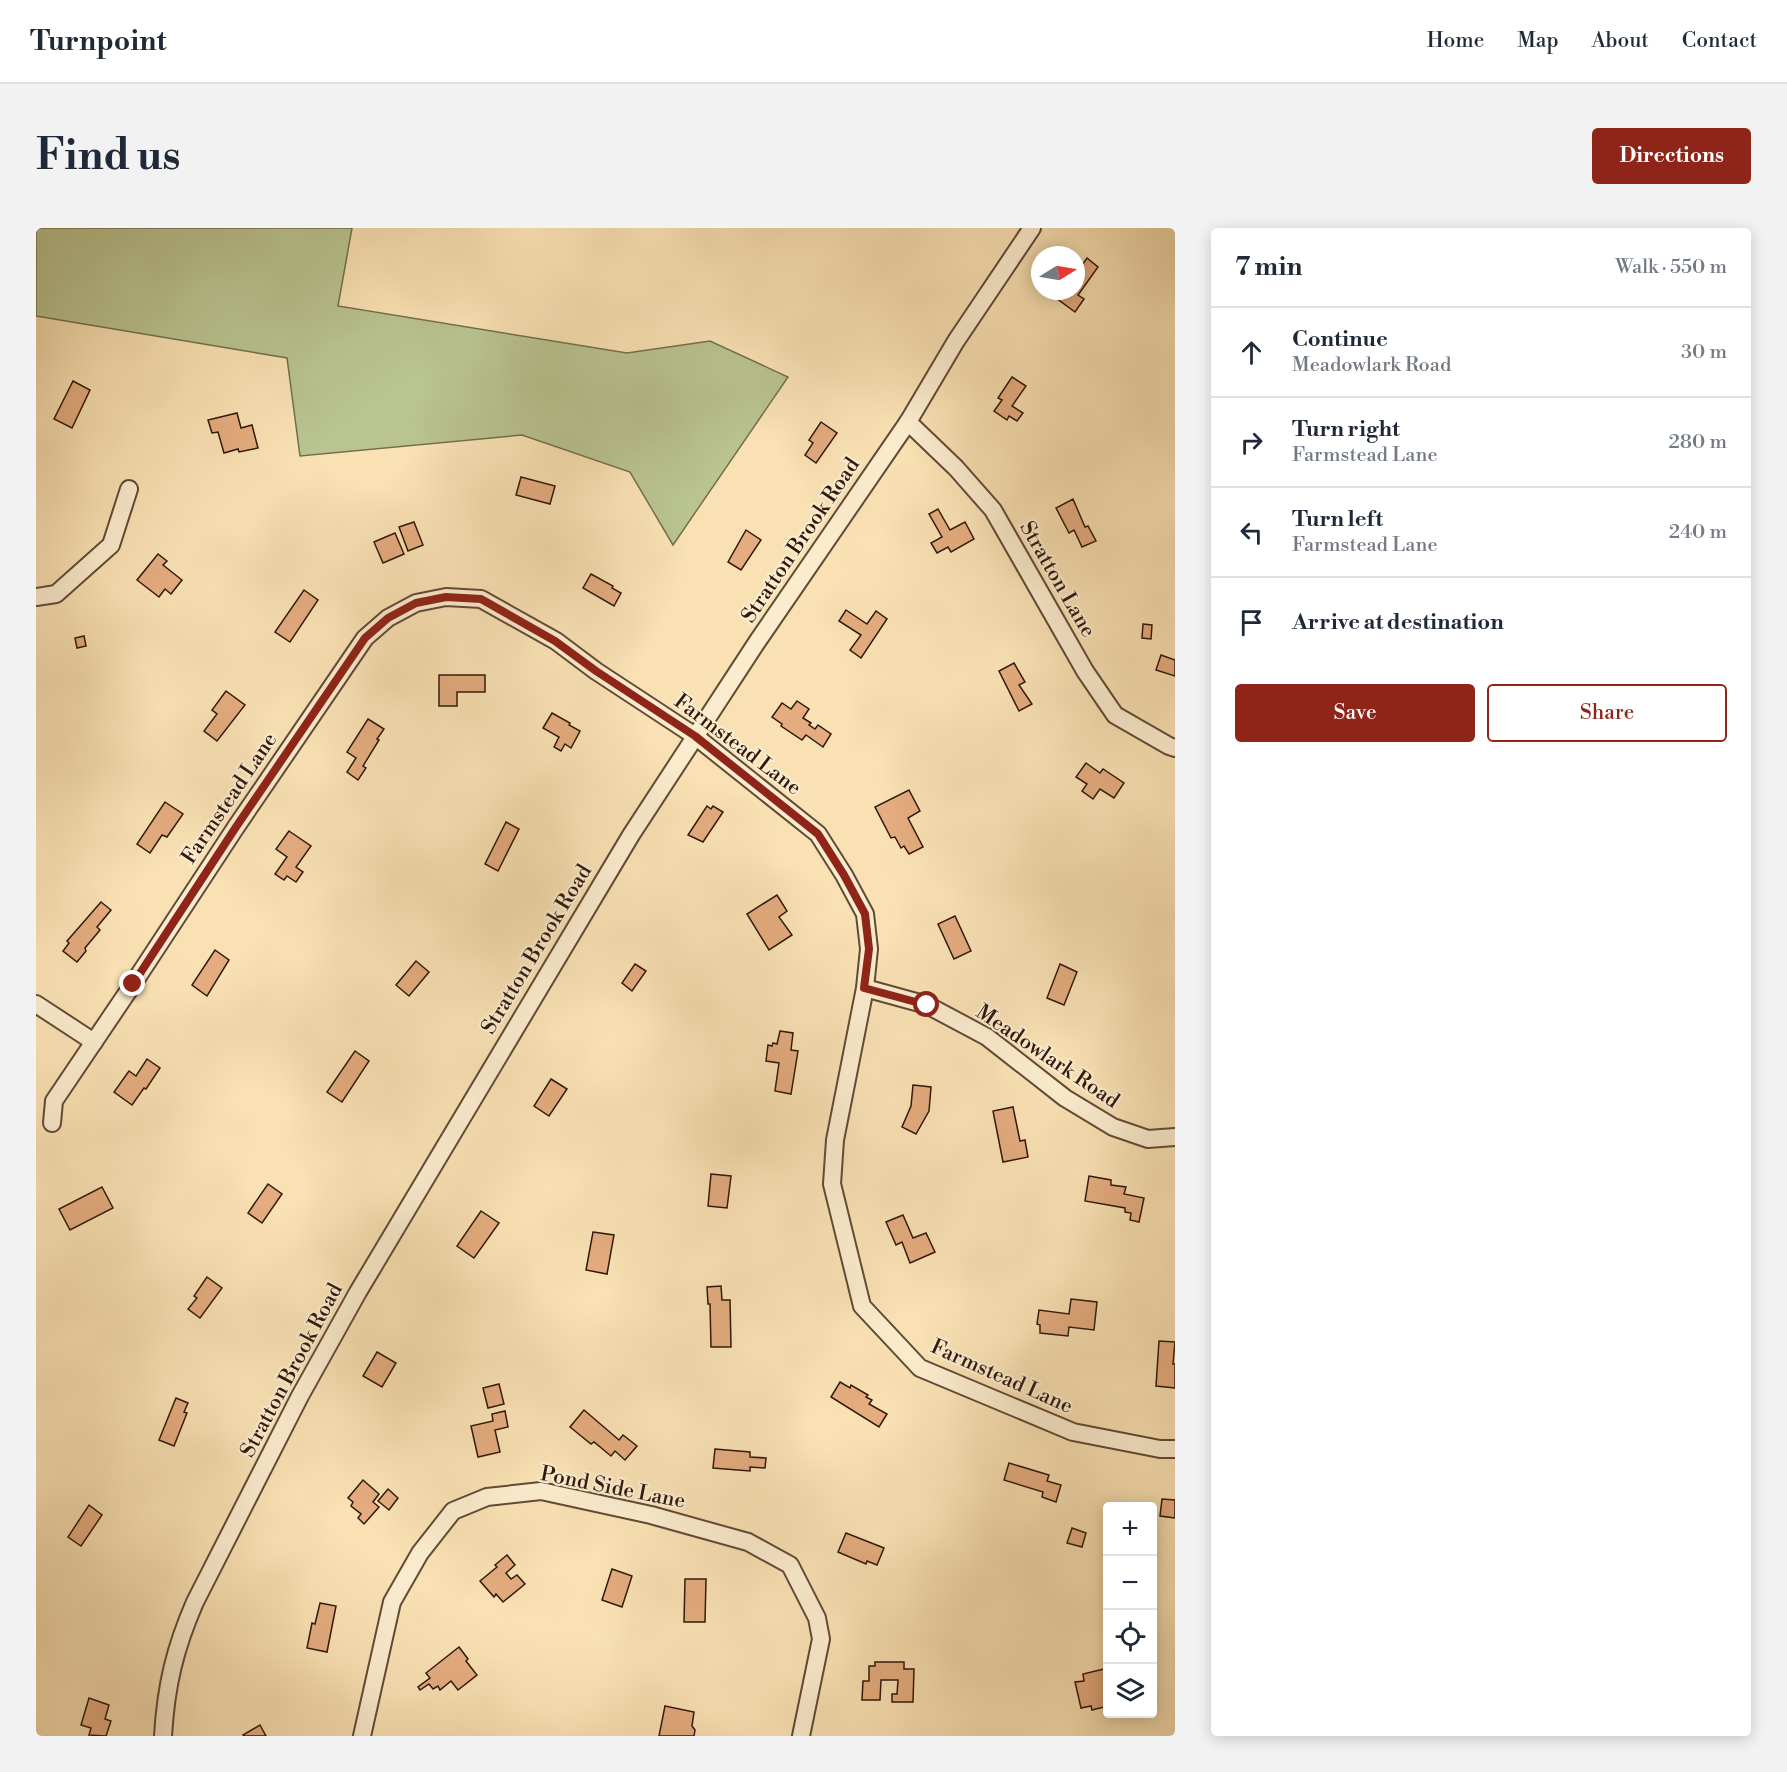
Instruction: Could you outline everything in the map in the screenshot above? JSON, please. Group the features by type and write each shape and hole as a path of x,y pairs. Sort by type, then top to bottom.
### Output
{"street":[{"name":"Stratton Brook Road","path":"163,1736 165,1702 171,1671 184,1628 223,1545 300,1396 364,1282 631,835 757,642 908,422 956,341 1032,228"},
{"name":"Stratton Lane","path":"908,422 956,468 993,510 1085,671 1115,715 1175,748"},
{"path":"36,597 56,594 111,544 129,489"},
{"name":"Farmstead Lane","path":"52,1123 54,1101 365,638 388,618 416,603 446,597 481,599 555,641 596,671 695,736 818,834 844,875 865,914 869,949 864,988 835,1140 832,1184 862,1306 920,1368 1073,1432 1160,1449 1175,1449"},
{"name":"Meadowlark Road","path":"864,988 927,1005 987,1037 1065,1098 1113,1127 1148,1139 1175,1137"},
{"path":"36,1004 94,1042"},
{"name":"Pond Side Lane","path":"362,1736 392,1602 420,1553 453,1511 488,1497 541,1491 651,1515 748,1542 790,1565 817,1618 821,1638 801,1736"}],"green space":[{"path":"36,228 352,228 338,306 627,353 710,341 788,377 673,545 630,472 522,435 300,456 287,358 36,316"}],"building":[{"path":"1087,258 1098,267 1085,285"},
{"path":"1059,300 1083,300 1075,312"},
{"path":"1012,377 1026,386 1012,406 1023,413 1017,421 1009,416 1007,420 994,411 1002,400 998,398"},
{"path":"73,381 90,390 72,428 54,419"},
{"path":"237,413 241,428 252,425 258,448 239,452 238,449 224,453 218,432 212,433 208,420"},
{"path":"821,422 837,433 816,463 805,455 813,443 809,440"},
{"path":"521,477 555,486 550,504 516,495"},
{"path":"1073,499 1085,527 1088,526 1096,541 1082,547 1074,530 1069,533 1056,508"},
{"path":"938,509 950,530 965,522 974,539 951,552 948,547 937,553 931,543 942,537 929,514"},
{"path":"414,522 423,545 408,551 399,527"},
{"path":"746,530 761,540 741,570 728,562"},
{"path":"395,533 404,554 383,563 374,542"},
{"path":"158,554 167,561 163,565 182,580 171,594 165,589 159,597 137,580"},
{"path":"591,574 621,593 614,606 583,588"},
{"path":"304,590 318,600 290,642 275,632"},
{"path":"846,610 867,624 876,611 887,619 861,658 850,650 861,635 839,621"},
{"path":"1143,624 1152,625 1151,639 1142,638"},
{"path":"84,636 86,646 77,648 75,638"},
{"path":"1161,655 1175,660 1175,676 1156,670"},
{"path":"1014,663 1025,682 1019,685 1032,704 1019,711 999,671"},
{"path":"439,675 485,675 485,692 457,692 457,706 439,706"},
{"path":"226,691 245,705 217,741 204,731 217,714 212,710"},
{"path":"797,701 809,709 803,718 811,723 809,725 815,729 818,725 831,734 823,747 806,735 802,740 772,717 782,703 791,709"},
{"path":"552,713 580,731 571,748 565,744 561,751 554,747 559,737 543,728"},
{"path":"368,719 384,729 363,766 366,768 358,780 347,772 356,758 347,752"},
{"path":"1086,763 1100,773 1103,769 1124,783 1114,798 1100,789 1093,799 1082,791 1087,784 1076,777"},
{"path":"909,790 920,811 908,818 923,847 909,854 904,846 901,848 895,837 891,838 875,807"},
{"path":"165,802 183,814 167,837 162,835 150,853 137,844"},
{"path":"707,806 711,809 713,806 723,812 703,842 688,835"},
{"path":"506,822 519,829 498,871 485,864"},
{"path":"289,831 311,846 296,867 303,872 296,882 287,876 284,880 275,874 287,857 276,849"},
{"path":"777,895 787,911 779,917 792,935 769,950 747,914"},
{"path":"101,902 111,910 97,927 100,930 77,962 63,951 69,943 67,941"},
{"path":"955,916 971,951 954,959 938,924"},
{"path":"215,950 229,960 207,996 192,985"},
{"path":"416,961 429,972 409,996 396,985"},
{"path":"635,964 646,971 632,991 622,983"},
{"path":"1060,964 1077,972 1064,1005 1047,998"},
{"path":"780,1031 793,1033 791,1050 798,1051 791,1094 775,1091 779,1063 766,1061 768,1045 777,1044"},
{"path":"355,1051 369,1061 342,1102 327,1092"},
{"path":"147,1059 160,1068 132,1105 114,1092 129,1071 136,1076"},
{"path":"551,1079 567,1089 549,1116 534,1106"},
{"path":"913,1085 931,1087 929,1111 916,1134 902,1127 911,1106"},
{"path":"1013,1107 1020,1141 1025,1140 1028,1157 1003,1162 993,1111"},
{"path":"711,1174 731,1176 727,1208 708,1206"},
{"path":"1089,1176 1111,1180 1111,1185 1126,1187 1124,1194 1144,1198 1139,1222 1130,1220 1131,1213 1125,1212 1125,1208 1085,1201"},
{"path":"268,1184 282,1194 262,1223 248,1213"},
{"path":"102,1187 113,1208 70,1230 59,1209"},
{"path":"481,1211 499,1223 474,1258 457,1246"},
{"path":"903,1215 913,1238 926,1233 935,1252 910,1263 902,1242 896,1245 886,1222"},
{"path":"593,1232 614,1235 607,1274 586,1270"},
{"path":"207,1277 222,1288 200,1318 188,1309 197,1298 194,1296"},
{"path":"721,1286 722,1300 730,1300 731,1347 711,1347 710,1304 708,1304 707,1287"},
{"path":"1071,1299 1097,1302 1094,1330 1069,1327 1068,1336 1040,1333 1040,1325 1037,1324 1039,1310 1069,1314"},
{"path":"1159,1341 1175,1342 1173,1364 1175,1364 1175,1388 1156,1386"},
{"path":"377,1352 396,1363 382,1387 363,1376"},
{"path":"840,1382 850,1388 851,1385 868,1395 866,1397 872,1400 869,1404 887,1414 879,1427 831,1397"},
{"path":"499,1384 504,1404 488,1408 483,1388"},
{"path":"176,1398 188,1403 184,1412 187,1413 174,1446 159,1440"},
{"path":"584,1410 619,1440 623,1435 637,1446 625,1460 615,1451 611,1456 594,1442 591,1444 570,1427"},
{"path":"505,1411 508,1427 495,1430 500,1452 478,1457 471,1426 493,1421 492,1414"},
{"path":"715,1449 750,1452 750,1457 766,1458 765,1468 750,1467 750,1471 713,1468"},
{"path":"1009,1463 1049,1475 1047,1481 1061,1485 1056,1502 1042,1497 1043,1492 1004,1480"},
{"path":"363,1480 379,1494 373,1502 379,1507 364,1524 358,1518 361,1514 351,1506 353,1502 348,1498"},
{"path":"388,1489 398,1498 389,1510 378,1501"},
{"path":"1162,1499 1175,1500 1175,1518 1160,1516"},
{"path":"89,1505 102,1515 81,1546 68,1537"},
{"path":"1072,1528 1086,1533 1082,1547 1067,1543"},
{"path":"846,1533 884,1548 877,1565 867,1561 866,1564 838,1552"},
{"path":"507,1555 515,1565 506,1573 511,1579 517,1575 525,1584 503,1602 496,1594 494,1597 480,1581"},
{"path":"612,1569 632,1576 622,1607 602,1600"},
{"path":"685,1579 706,1579 705,1622 684,1622"},
{"path":"320,1603 336,1606 327,1652 307,1648 312,1623 315,1624"},
{"path":"459,1647 477,1675 458,1690 451,1681 440,1690 438,1686 433,1689 429,1684 420,1690 418,1687 430,1678 426,1673"},
{"path":"875,1662 904,1662 904,1669 914,1669 913,1702 892,1702 892,1694 897,1694 898,1680 881,1680 880,1700 862,1700 863,1681 869,1681 869,1666 875,1666"},
{"path":"1103,1669 1103,1707 1092,1710 1091,1706 1081,1708 1075,1682 1084,1681 1083,1674"},
{"path":"89,1698 109,1705 105,1719 111,1721 106,1736 89,1735 91,1728 81,1725"},
{"path":"665,1706 694,1712 692,1726 695,1730 694,1736 659,1736"},
{"path":"260,1725 266,1736 243,1735"}],"route":[{"path":"133,984 236,827 365,638 388,618 416,603 446,597 460,597 481,599 555,641 596,671 695,736 818,834 865,914 869,949 864,988 927,1005"}]}
